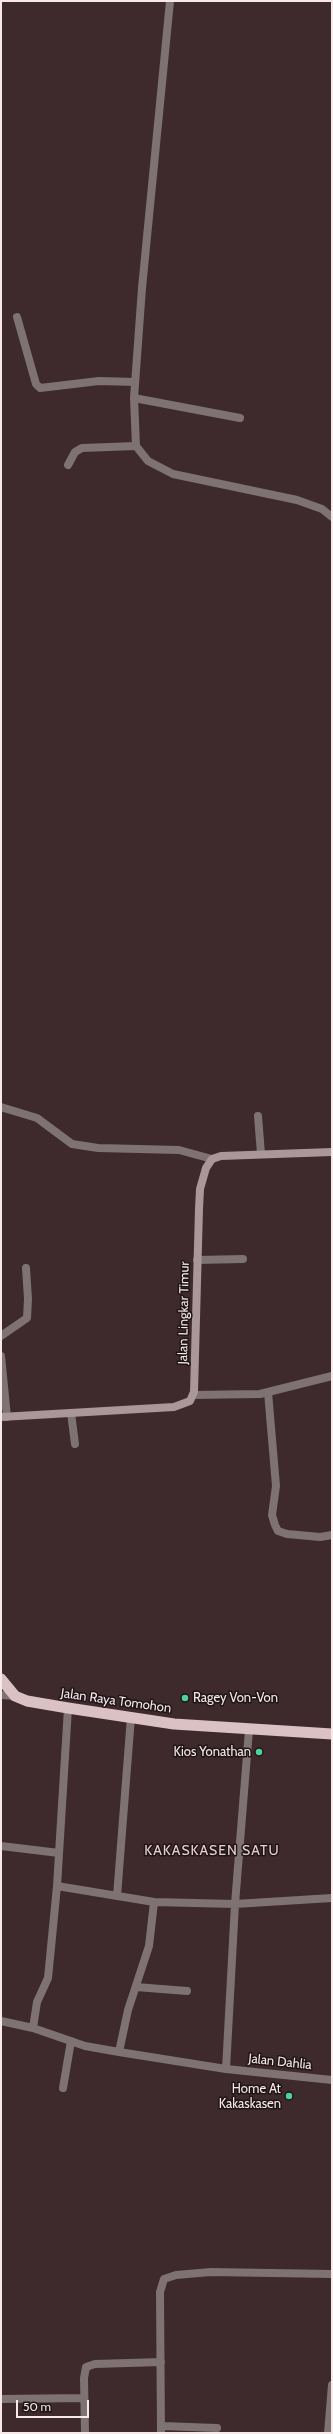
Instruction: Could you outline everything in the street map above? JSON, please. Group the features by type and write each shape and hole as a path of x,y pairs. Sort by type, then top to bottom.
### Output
{"highway":[{"path":"1,1679 15,1696"},
{"name":"Jalan Raya Tomohon","path":"15,1696 27,1701 174,1724 249,1730 332,1734"}],"main road":[{"path":"212,1159 260,1154 332,1152"},
{"name":"Jalan Lingkar Timur","path":"193,1395 200,1189 206,1168 212,1159"},
{"path":"4,1417 174,1407 190,1401 193,1395"}],"street":[{"path":"170,1 134,398 136,446 148,461 173,474 297,500 322,509 332,517"},
{"path":"17,317 36,384 40,388 99,381 136,382"},
{"path":"134,398 240,418"},
{"path":"68,465 75,452 82,448 136,446"},
{"path":"1,1107 37,1118 72,1144 104,1148 179,1150 212,1159"},
{"path":"258,1116 260,1154"},
{"path":"197,1260 243,1259"},
{"path":"1,1336 27,1318 28,1299 26,1268"},
{"path":"1,1356 4,1417"},
{"path":"193,1395 229,1396 268,1392 332,1376"},
{"path":"268,1392 276,1486 272,1515 275,1525 278,1530 287,1534 320,1537 332,1535"},
{"path":"71,1413 75,1444"},
{"path":"1,1695 15,1696"},
{"path":"33,2028 38,2002 48,1978 58,1886 68,1708"},
{"path":"117,1896 131,1717"},
{"path":"226,2069 235,1904 249,1730"},
{"path":"1,1846 59,1853"},
{"path":"58,1886 154,1902 235,1904 332,1898"},
{"path":"119,2052 128,2010 149,1946 154,1902"},
{"path":"136,1987 187,1991"},
{"name":"Jalan Dahlia","path":"1,2021 33,2028 71,2041 119,2052 226,2069 332,2080"},
{"path":"63,2088 71,2041"},
{"path":"216,2428 162,2429 160,2292 164,2279 169,2276 211,2272 332,2274"},
{"path":"85,2433 84,2375 88,2366 161,2362"},
{"path":"328,2433 332,2386"},
{"path":"1,2399 84,2398"}],"place":[{"name":"Ragey Von-Von","path":"185,1698"},
{"name":"Kios Yonathan","path":"259,1752"},
{"name":"Home At Kakaskasen","path":"289,2096"}],"district":[{"name":"KAKASKASEN SATU","path":"212,1851"}]}
